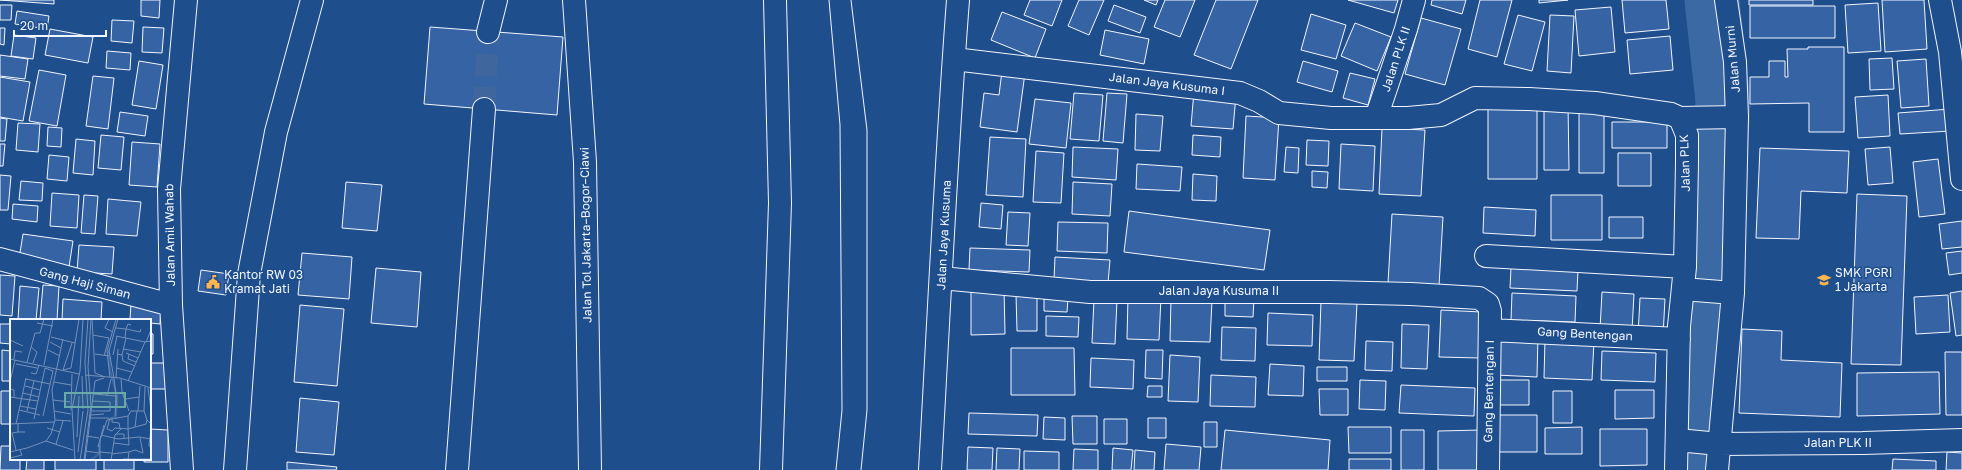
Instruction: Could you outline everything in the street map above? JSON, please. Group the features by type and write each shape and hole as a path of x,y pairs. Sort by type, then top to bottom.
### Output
{"main road":[{"name":"Jalan Amil Wahab","path":"182,470 171,305 169,189 186,0"},
{"path":"235,470 249,274 276,132 312,0"},
{"path":"488,32 496,0"},
{"name":"Jalan Tol Jakarta–Bogor–Ciawi","path":"574,0 585,162 590,470"},
{"path":"771,470 780,203 775,0"},
{"name":"Jalan Jaya Kusuma","path":"930,470 949,119 958,0"},
{"name":"Jalan PLK II","path":"1376,118 1406,29 1414,0"},
{"name":"Jalan Murni","path":"1726,0 1735,62 1731,117"},
{"path":"1940,0 1950,52 1962,179"},
{"path":"1950,0 1960,24 1962,25"},
{"name":"Jalan Jaya Kusuma I","path":"954,59 1240,93 1259,101 1279,113 1331,118 1376,118"},
{"name":"Jalan PLK","path":"1376,118 1408,118 1441,115 1475,98 1530,99 1595,103 1671,114 1685,118 1731,117"},
{"path":"457,470 484,109"},
{"path":"1717,470 1716,443 1730,292 1731,117"},
{"name":"Jalan PLK","path":"1676,470 1684,441 1679,339 1686,289 1687,135 1685,118"},
{"path":"1486,256 1685,266"},
{"name":"Gang Haji Siman","path":"0,259 171,305"},
{"name":"Jalan Jaya Kusuma II","path":"941,278 1090,292 1321,292 1474,297 1488,304 1490,320"},
{"path":"1686,289 1730,292"},
{"name":"Gang Bentengan","path":"1490,320 1679,339"},
{"name":"Gang Bentengan I","path":"1488,470 1490,320"},
{"name":"Jalan PLK II","path":"1684,441 1716,443 1863,443 1962,440"}],"building":[{"path":"0,0 54,0 54,4"},
{"path":"141,0 160,0 159,18 141,16"},
{"path":"1030,0 1062,0 1052,26 1024,15"},
{"path":"1079,0 1104,0 1089,35 1068,26"},
{"path":"1144,0 1158,0 1156,5"},
{"path":"1165,0 1195,0 1180,37 1154,27"},
{"path":"1216,0 1258,0 1231,69 1194,55"},
{"path":"1348,0 1398,0 1394,13"},
{"path":"1432,0 1466,0 1462,14 1431,5"},
{"path":"1480,0 1512,0 1497,57 1468,49"},
{"path":"1539,0 1568,0 1539,3"},
{"path":"1622,0 1666,0 1669,29 1625,33"},
{"path":"1749,0 1813,0 1813,5 1749,5"},
{"path":"1882,0 1924,0 1927,49 1885,52"},
{"path":"1878,3 1881,51 1848,53 1845,5"},
{"path":"0,5 12,5 11,20 0,20"},
{"path":"1114,5 1146,17 1140,33 1108,21"},
{"path":"1750,6 1835,6 1835,38 1750,38"},
{"path":"1611,7 1615,52 1579,56 1575,10"},
{"path":"17,11 49,16 47,29 15,24"},
{"path":"1002,12 1046,29 1035,58 991,40"},
{"path":"1311,14 1346,25 1336,59 1301,50"},
{"path":"1518,15 1545,22 1532,71 1504,64"},
{"path":"1550,15 1574,16 1571,73 1547,71"},
{"path":"1421,18 1461,29 1445,85 1405,74"},
{"path":"112,20 134,21 132,43 111,41"},
{"path":"1355,23 1391,37 1377,71 1341,56"},
{"path":"143,27 164,28 162,53 142,52"},
{"path":"430,27 563,37 557,115 424,104"},
{"path":"0,28 5,28 4,45 0,44"},
{"path":"50,29 93,37 88,63 45,55"},
{"path":"1105,30 1149,39 1144,64 1100,55"},
{"path":"14,35 36,38 33,59 11,56"},
{"path":"1670,36 1673,70 1630,74 1627,40"},
{"path":"1808,47 1844,47 1844,132 1809,132 1809,103 1750,104 1750,77 1769,77 1769,61 1785,61 1785,77 1788,77 1787,49 1808,49"},
{"path":"107,51 131,53 130,70 106,68"},
{"path":"0,55 28,59 25,79 0,76"},
{"path":"1892,58 1894,89 1870,90 1869,59"},
{"path":"1926,59 1929,106 1901,108 1897,61"},
{"path":"139,61 163,65 156,109 132,105"},
{"path":"1303,61 1338,71 1332,92 1297,82"},
{"path":"39,70 66,75 57,126 29,121"},
{"path":"1002,71 1025,73 1017,132 980,127 984,93 999,95"},
{"path":"1350,73 1375,79 1368,105 1343,98"},
{"path":"93,76 114,78 108,129 86,126"},
{"path":"0,77 30,82 23,121 0,117"},
{"path":"1194,91 1236,95 1233,129 1191,126"},
{"path":"1074,93 1103,95 1099,141 1070,139"},
{"path":"1107,93 1127,94 1123,143 1103,141"},
{"path":"1888,95 1890,136 1858,138 1855,97"},
{"path":"1035,99 1071,103 1066,148 1029,144"},
{"path":"1537,101 1537,179 1488,179 1488,102"},
{"path":"1544,104 1568,104 1569,170 1544,170"},
{"path":"1950,109 1951,131 1900,134 1898,113"},
{"path":"1579,110 1604,110 1604,173 1579,173"},
{"path":"120,112 148,116 145,136 117,132"},
{"path":"1136,114 1163,116 1160,151 1135,150"},
{"path":"1246,116 1279,118 1275,180 1243,178"},
{"path":"0,118 7,119 5,141 0,141"},
{"path":"1612,122 1667,122 1667,148 1612,148"},
{"path":"18,123 40,124 38,152 16,150"},
{"path":"48,127 62,128 61,147 47,146"},
{"path":"1382,128 1425,130 1421,196 1379,194"},
{"path":"101,135 124,137 121,170 98,168"},
{"path":"1193,135 1221,137 1220,157 1192,155"},
{"path":"990,137 1026,139 1023,197 986,195"},
{"path":"76,139 95,141 93,175 73,173"},
{"path":"1307,140 1329,141 1328,166 1306,165"},
{"path":"132,142 160,144 157,187 129,185"},
{"path":"0,144 5,144 3,166 0,166"},
{"path":"1341,144 1375,146 1373,191 1339,189"},
{"path":"1073,147 1118,149 1116,180 1072,177"},
{"path":"1286,147 1299,148 1298,173 1284,172"},
{"path":"1890,147 1893,183 1868,185 1865,149"},
{"path":"1760,148 1849,151 1847,193 1801,191 1799,239 1756,238"},
{"path":"1036,151 1064,153 1061,203 1033,202"},
{"path":"1618,153 1651,153 1651,186 1618,186"},
{"path":"49,155 69,157 67,181 47,179"},
{"path":"1938,159 1945,214 1919,217 1913,162"},
{"path":"1137,164 1182,167 1180,191 1136,189"},
{"path":"1312,171 1328,172 1327,188 1312,187"},
{"path":"1193,174 1217,176 1216,201 1192,200"},
{"path":"0,175 11,176 8,210 0,210"},
{"path":"21,181 43,183 42,201 19,200"},
{"path":"346,182 382,185 377,231 342,228"},
{"path":"1073,182 1112,184 1110,216 1072,214"},
{"path":"52,193 79,195 77,228 50,226"},
{"path":"1857,194 1907,196 1901,365 1851,364"},
{"path":"84,195 98,196 95,234 81,233"},
{"path":"1551,195 1602,195 1602,240 1551,240"},
{"path":"108,199 141,202 137,236 106,234"},
{"path":"981,203 1003,205 1001,229 979,227"},
{"path":"13,204 38,206 37,222 12,219"},
{"path":"1484,207 1536,210 1535,236 1483,233"},
{"path":"1129,211 1270,230 1264,270 1124,252"},
{"path":"1008,212 1030,213 1028,246 1006,245"},
{"path":"1392,214 1443,217 1439,286 1388,283"},
{"path":"1609,217 1643,217 1643,238 1609,238"},
{"path":"1962,221 1962,247 1942,249 1939,224"},
{"path":"1058,222 1108,223 1107,253 1057,251"},
{"path":"23,234 73,241 69,267 19,259"},
{"path":"79,245 114,247 112,274 77,272"},
{"path":"970,248 1030,250 1029,272 969,270"},
{"path":"1962,251 1962,273 1949,275 1946,253"},
{"path":"302,253 352,257 349,299 298,295"},
{"path":"1055,257 1110,260 1108,283 1054,280"},
{"path":"376,268 421,272 417,327 371,323"},
{"path":"1511,268 1578,270 1577,291 1510,288"},
{"name":"Kantor RW 03 Kramat Jati","path":"201,270 229,274 226,295 198,291"},
{"path":"0,275 15,276 12,316 0,315"},
{"path":"43,285 59,286 57,319 40,319"},
{"path":"20,286 39,288 36,319 18,319"},
{"path":"971,287 1004,287 1005,334 971,335"},
{"path":"1962,291 1962,335 1956,336 1950,293"},
{"path":"1602,292 1634,294 1632,330 1600,329"},
{"path":"1512,293 1576,296 1575,322 1511,320"},
{"path":"1016,294 1037,294 1037,331 1017,331"},
{"path":"1948,295 1950,332 1916,334 1914,297"},
{"path":"1128,296 1161,297 1159,340 1127,339"},
{"path":"1044,297 1068,298 1067,312 1044,311"},
{"path":"1171,298 1212,300 1210,342 1170,341"},
{"path":"1225,298 1254,299 1253,317 1225,316"},
{"path":"1640,298 1665,299 1663,336 1638,335"},
{"path":"63,299 102,302 101,319 62,319"},
{"path":"1094,299 1117,300 1115,344 1092,343"},
{"path":"1321,301 1357,303 1354,361 1319,360"},
{"path":"131,303 161,305 160,324 151,323 151,319 130,319"},
{"path":"300,305 344,309 337,386 294,382"},
{"path":"1441,310 1481,312 1480,358 1439,357"},
{"path":"1268,313 1313,315 1312,346 1267,345"},
{"path":"1046,316 1079,317 1078,337 1046,336"},
{"path":"0,324 10,324 10,344 0,343"},
{"path":"1402,324 1429,325 1427,369 1401,368"},
{"path":"1222,327 1256,328 1255,361 1221,360"},
{"path":"1742,329 1782,331 1781,360 1842,363 1840,417 1739,413"},
{"path":"151,333 153,334 153,354 151,354"},
{"path":"1497,334 1538,335 1537,377 1496,375"},
{"path":"1545,339 1594,341 1592,380 1544,378"},
{"path":"1366,341 1393,342 1392,371 1365,370"},
{"path":"1011,348 1074,348 1075,395 1011,395"},
{"path":"2,350 10,351 10,381 2,381"},
{"path":"1146,350 1163,350 1162,379 1145,378"},
{"path":"1602,351 1656,353 1655,382 1601,380"},
{"path":"1945,352 1962,352 1962,415 1946,415"},
{"path":"1170,355 1200,357 1198,402 1168,401"},
{"path":"1091,358 1134,360 1133,389 1090,387"},
{"path":"151,363 168,363 168,389 151,389"},
{"path":"1270,364 1304,366 1303,396 1268,395"},
{"path":"1317,367 1347,367 1347,381 1317,381"},
{"path":"1939,372 1940,414 1857,416 1857,373"},
{"path":"1211,375 1256,377 1255,407 1210,406"},
{"path":"1360,380 1386,381 1385,410 1359,409"},
{"path":"1496,380 1529,380 1529,405 1496,405"},
{"path":"1401,385 1475,388 1474,416 1399,413"},
{"path":"1148,386 1162,386 1162,397 1147,397"},
{"path":"1319,389 1348,389 1348,415 1320,415"},
{"path":"1615,390 1654,390 1654,418 1615,419"},
{"path":"1,391 10,391 10,424 1,424"},
{"path":"1553,391 1572,391 1572,423 1553,423"},
{"path":"300,398 339,402 334,455 296,452"},
{"path":"969,413 1038,415 1037,436 968,434"},
{"path":"1495,415 1537,415 1537,452 1495,452"},
{"path":"1072,416 1097,416 1097,444 1073,444"},
{"path":"1044,417 1065,418 1065,440 1043,439"},
{"path":"1148,418 1166,418 1166,438 1148,438"},
{"path":"1104,419 1127,419 1127,444 1104,444"},
{"path":"1204,422 1217,422 1217,447 1204,447"},
{"path":"1348,427 1391,427 1391,453 1349,453"},
{"path":"1582,427 1582,454 1545,454 1545,428"},
{"path":"151,429 168,430 168,462 144,462 144,460 151,460"},
{"path":"1600,429 1647,429 1647,465 1600,466"},
{"path":"1225,430 1330,440 1328,470 1221,470"},
{"path":"1401,430 1424,430 1424,470 1401,470"},
{"path":"1481,430 1481,470 1438,470 1438,431"},
{"path":"1166,444 1201,447 1199,470 1164,470"},
{"path":"1,446 10,446 10,460 20,460 20,470 0,470"},
{"path":"968,447 993,448 992,470 967,470"},
{"path":"997,448 1020,449 1019,470 996,470"},
{"path":"1113,448 1133,450 1131,470 1112,470"},
{"path":"1074,449 1098,450 1098,470 1073,470"},
{"path":"1135,450 1155,452 1154,470 1134,470"},
{"path":"1024,451 1059,452 1059,470 1024,470"},
{"path":"1947,452 1962,453 1962,470 1946,470"},
{"path":"1349,459 1391,459 1391,470 1349,470"},
{"path":"1893,459 1936,461 1936,470 1892,470"},
{"path":"27,460 44,460 44,470 26,470"},
{"path":"55,460 96,460 96,470 55,470"},
{"path":"104,460 134,460 134,470 104,470"},
{"path":"287,462 337,467 336,470 287,470"}],"waterway":[{"path":"1702,470 1723,101 1712,0"}],"tunnel":[{"path":"484,109 488,32"}],"tram line":[{"path":"829,0 840,125 842,410 836,470"},
{"path":"851,0 867,130 867,410 861,470"}],"place":[{"name":"SMK PGRI 1 Jakarta","path":"1824,280"},
{"name":"Kantor RW 03 Kramat Jati","path":"213,282"}]}
